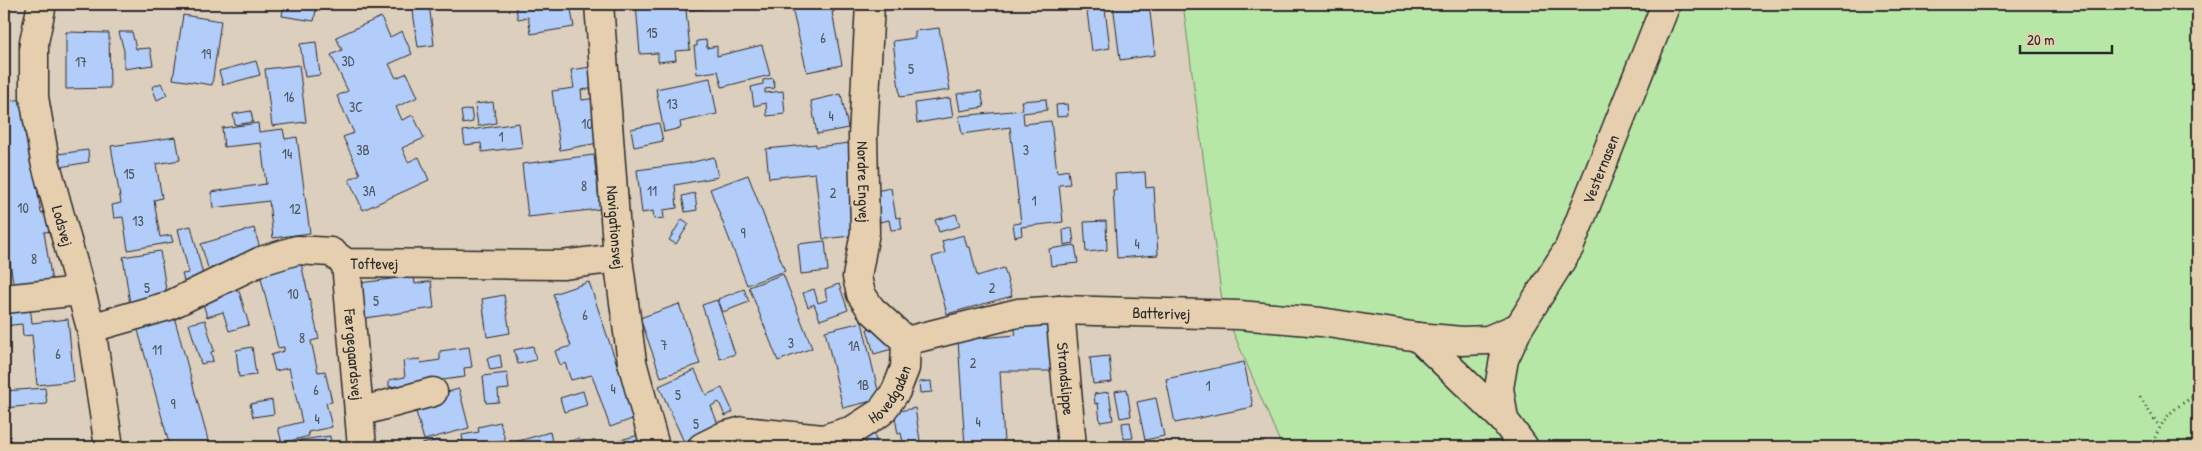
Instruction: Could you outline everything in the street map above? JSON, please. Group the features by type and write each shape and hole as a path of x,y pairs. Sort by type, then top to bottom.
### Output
{"street":[{"name":"Lodsvej","path":"42,4 34,42 34,97 45,161 90,328 109,447"},
{"name":"Navigationsvej","path":"600,4 618,258 632,362 655,447"},
{"name":"Nordre Engvej","path":"870,4 863,136 865,232 857,277 861,294 871,309 906,341"},
{"name":"Vesternasen","path":"1519,327 1569,248 1666,4"},
{"name":"Toftevej","path":"90,328 168,306 261,261 297,250 331,252 346,263 562,264 618,258"},
{"name":"Færgegaardsvej","path":"346,263 362,447"},
{"path":"4,300 80,291"},
{"name":"Batterivej","path":"906,341 1018,313 1060,310 1239,315 1321,322 1418,337 1462,341 1488,340 1519,327"},
{"name":"Strandslippe","path":"1060,310 1072,447"},
{"path":"1504,420 1499,388 1504,359 1519,327"},
{"path":"1418,337 1504,420 1524,447"},
{"name":"Hovedgaden","path":"702,447 724,436 743,431 823,443 853,430 881,412 896,391 905,368 906,341"},
{"path":"359,412 433,392"}],"path":[{"path":"2151,447 2159,426 2176,406 2198,394"},
{"path":"2140,398 2159,426"}],"green space":[{"path":"1183,4 2198,4 2198,447 1282,447 1223,308"}],"building":[{"path":"284,4 317,4 314,21 282,16"},
{"path":"412,4 429,4 434,45 418,47"},
{"path":"515,4 570,4 574,27 531,34 528,17 518,19"},
{"path":"636,4 704,4 705,9 686,10 690,50 675,51 676,60 658,62 658,53 640,54"},
{"path":"791,4 832,4 842,65 807,72"},
{"path":"1113,4 1149,4 1155,55 1120,60"},
{"path":"1105,9 1110,48 1092,51 1087,11"},
{"path":"183,15 221,21 212,85 173,79"},
{"path":"381,17 390,37 402,31 412,54 389,64 396,78 407,73 418,97 396,107 402,120 413,115 424,138 402,148 408,162 419,157 429,180 363,210 349,180 360,174 343,137 354,133 337,96 348,91 331,55 342,50 336,37"},
{"path":"939,28 950,90 900,97 893,41 915,38 915,31"},
{"path":"66,32 109,33 110,88 66,89"},
{"path":"119,32 132,32 136,49 150,48 153,65 124,69 124,51"},
{"path":"706,40 707,48 717,46 717,56 762,45 770,75 722,87 718,71 697,74 694,46 697,46 697,41"},
{"path":"316,42 320,75 305,77 300,44"},
{"path":"256,61 260,75 223,85 219,71"},
{"path":"299,65 306,122 272,126 265,69"},
{"path":"591,67 595,88 581,90 582,100 597,98 604,142 560,150 552,91 574,88 571,70"},
{"path":"710,78 717,114 680,122 681,128 664,132 656,89"},
{"path":"773,78 775,88 765,89 765,93 783,91 785,114 767,116 766,103 754,106 751,87 763,84 763,80"},
{"path":"161,83 167,95 157,100 152,87"},
{"path":"981,91 984,107 960,111 957,94"},
{"path":"841,94 848,128 817,134 811,101"},
{"path":"950,98 953,117 917,123 915,103"},
{"path":"23,99 41,213 50,212 54,231 44,232 52,282 14,288 4,225 4,102"},
{"path":"1046,99 1047,110 1023,113 1024,124 1051,121 1057,172 1068,170 1070,184 1059,185 1063,222 1021,227 1022,235 1015,237 1013,224 1021,223 1010,127 962,134 959,116 1023,110 1021,101"},
{"path":"493,102 496,123 478,126 475,104"},
{"path":"1067,104 1068,116 1057,117 1056,105"},
{"path":"471,109 473,122 463,124 461,111"},
{"path":"251,111 253,122 235,125 233,114"},
{"path":"258,123 259,132 283,129 285,139 297,137 310,233 273,238 269,201 213,208 211,192 266,184 261,143 224,147 222,128"},
{"path":"519,123 522,147 482,152 481,143 465,145 463,131"},
{"path":"659,123 663,141 634,147 631,129"},
{"path":"176,137 180,160 156,164 162,198 154,200 160,237 171,235 173,242 128,250 123,217 114,218 112,205 121,203 111,146"},
{"path":"850,143 860,235 823,239 815,173 769,178 766,149 816,144 816,147"},
{"path":"88,150 89,162 60,167 58,154"},
{"path":"594,155 600,209 528,217 522,164"},
{"path":"714,157 718,177 675,185 677,208 663,210 664,218 654,219 653,211 642,213 637,170 689,163"},
{"path":"1145,172 1146,188 1154,187 1158,255 1117,258 1113,190 1116,190 1115,174"},
{"path":"748,175 785,271 747,285 710,189"},
{"path":"891,188 896,218 900,217 902,229 891,230 889,220 880,222 875,191"},
{"path":"695,193 697,210 685,212 682,196"},
{"path":"956,214 960,226 939,232 935,220"},
{"path":"682,219 689,224 676,244 669,240"},
{"path":"1106,221 1107,250 1086,252 1084,222"},
{"path":"191,226 204,279 186,288 182,274 189,273 178,229"},
{"path":"254,228 261,252 208,268 201,244"},
{"path":"1072,228 1074,243 1064,245 1063,230"},
{"path":"964,235 967,247 970,247 977,276 1004,268 1012,296 947,314 932,257 945,253 942,241"},
{"path":"825,241 828,271 801,274 798,244"},
{"path":"1075,245 1078,263 1051,266 1049,249"},
{"path":"160,251 167,296 130,304 123,257"},
{"path":"301,264 319,339 311,341 318,372 325,371 332,402 326,403 332,427 308,432 309,436 282,443 278,428 302,422 289,368 275,371 271,355 284,351 284,347 278,348 260,274"},
{"path":"783,274 812,348 778,361 749,287"},
{"path":"414,276 415,284 431,281 434,308 365,318 360,283"},
{"path":"589,282 635,418 610,427 592,375 571,380 565,363 560,365 555,351 571,346 553,294"},
{"path":"234,284 237,292 239,291 249,325 229,331 223,312 207,317 203,303 220,298 220,291"},
{"path":"839,284 848,310 820,320 814,304 808,307 803,293 814,289 818,303 827,300 825,289"},
{"path":"744,289 749,302 723,312 718,299"},
{"path":"504,295 510,333 487,337 482,299"},
{"path":"717,300 735,354 720,359 702,305"},
{"path":"679,304 700,364 661,377 640,318"},
{"path":"30,305 32,323 68,319 74,381 37,385 32,335 23,336 22,324 4,326 4,308"},
{"path":"173,313 210,447 170,447 136,323"},
{"path":"205,320 214,351 211,352 213,361 201,364 189,324"},
{"path":"862,322 880,399 843,408 825,331"},
{"path":"1013,322 1047,322 1051,335 1051,371 1000,371 1004,443 1039,441 1039,447 965,447 958,340 1016,335"},
{"path":"881,326 888,334 892,349 874,354 867,329"},
{"path":"533,346 536,360 518,364 514,350"},
{"path":"252,347 256,375 239,377 236,350"},
{"path":"469,347 472,367 464,368 465,377 389,387 389,380 405,377 403,361 420,359 421,363 440,360 440,351"},
{"path":"500,355 502,368 490,370 487,358"},
{"path":"1109,356 1112,382 1093,384 1090,358"},
{"path":"1244,362 1253,407 1175,423 1166,379"},
{"path":"695,370 706,395 722,388 733,412 725,416 719,402 711,406 719,427 684,442 659,386"},
{"path":"507,373 509,389 498,390 499,402 486,403 483,376"},
{"path":"931,381 932,392 920,393 919,382"},
{"path":"45,388 47,404 4,408 4,391"},
{"path":"459,389 469,428 424,440 413,401"},
{"path":"1127,389 1131,416 1120,418 1115,391"},
{"path":"583,391 587,405 564,412 560,398"},
{"path":"1109,392 1113,420 1100,422 1098,403 1095,404 1094,394"},
{"path":"1156,398 1164,436 1145,440 1137,402"},
{"path":"272,400 274,414 253,417 250,404"},
{"path":"915,408 921,447 904,447 901,433 898,434 894,412"},
{"path":"500,422 505,440 481,447 464,447 462,435 479,432 478,427"},
{"path":"1130,422 1133,438 1124,439 1122,423"},
{"path":"550,432 553,447 509,447 508,444"},
{"path":"643,434 647,447 618,447 616,441"},
{"path":"874,434 878,447 867,447 864,437"},
{"path":"330,436 331,447 301,447 300,440"},
{"path":"579,438 583,447 565,447 564,444"},
{"path":"438,440 440,447 410,447"},
{"path":"82,443 82,447 47,447"}]}
